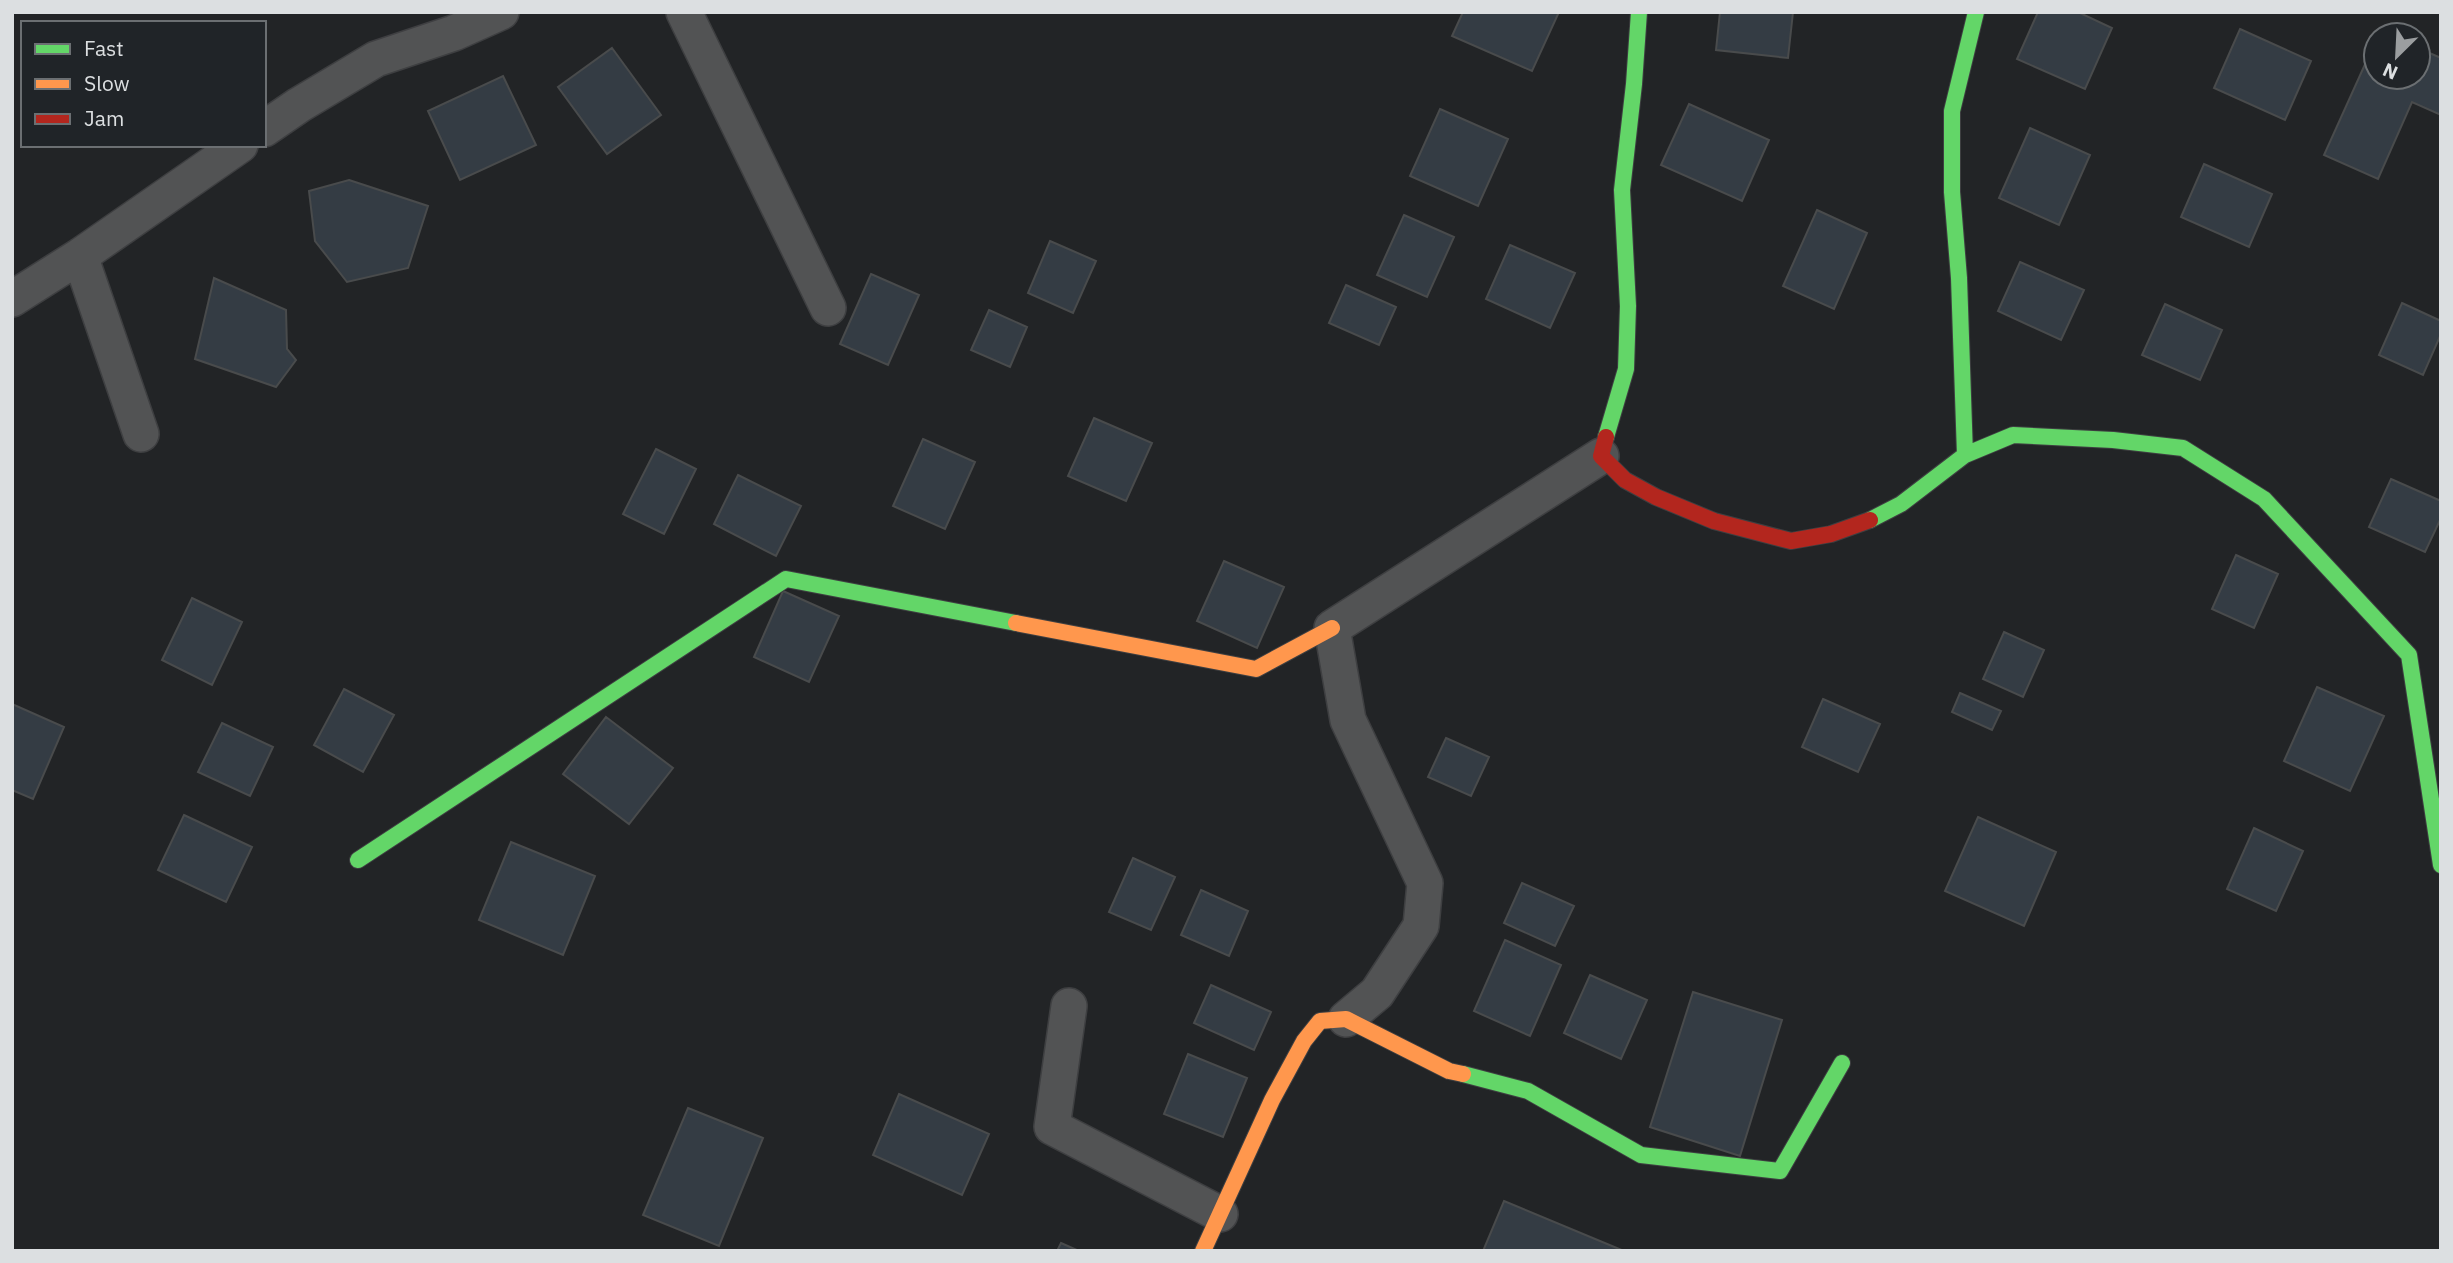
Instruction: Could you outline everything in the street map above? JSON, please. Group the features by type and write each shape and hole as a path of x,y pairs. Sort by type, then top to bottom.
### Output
{"street":[{"path":"266,128 376,59 454,33 501,12"},
{"path":"684,12 828,308"},
{"path":"358,860 786,579 1256,668 1332,628 1601,456 1626,369 1628,306 1622,190 1639,12"},
{"path":"1965,455 1959,278 1952,192 1952,111 1976,12"},
{"path":"12,299 80,256 237,147"},
{"path":"80,256 141,434"},
{"path":"1601,456 1625,480 1656,497 1714,521 1791,541 1831,534 1864,523 1901,503 1965,455 2013,435 2113,440 2183,448 2264,499 2409,655 2441,865"},
{"path":"1203,1251 1272,1101 1304,1041 1321,1021 1346,1018 1377,993 1421,926 1425,883 1348,720 1332,628"},
{"path":"1069,1006 1052,1127 1220,1214"},
{"path":"1346,1018 1386,1041 1449,1071 1528,1091 1641,1155 1780,1171 1842,1063"}],"building":[{"path":"1463,12 1559,12 1532,71 1452,36"},
{"path":"1720,12 1793,12 1788,58 1716,50"},
{"path":"2038,12 2078,12 2112,28 2085,89 2017,59"},
{"path":"2240,29 2311,61 2285,120 2214,88"},
{"path":"612,48 661,115 607,154 558,87"},
{"path":"2432,54 2441,58 2441,115 2412,102 2378,179 2324,155 2362,71 2362,91 2432,91"},
{"path":"503,76 536,145 460,180 428,111"},
{"path":"1689,104 1769,140 1742,201 1661,165"},
{"path":"1440,109 1508,139 1478,206 1410,176"},
{"path":"2030,128 2090,155 2059,225 1999,198"},
{"path":"2204,164 2272,194 2249,247 2181,217"},
{"path":"349,180 428,206 408,268 347,282 315,241 309,191"},
{"path":"1817,210 1867,233 1834,309 1783,286"},
{"path":"1404,215 1454,237 1427,297 1377,275"},
{"path":"1050,241 1096,261 1073,313 1028,293"},
{"path":"1510,245 1575,273 1550,328 1486,299"},
{"path":"2020,262 2084,290 2061,340 1998,311"},
{"path":"871,274 919,295 888,365 840,344"},
{"path":"214,278 286,310 287,349 296,360 276,387 195,359"},
{"path":"1346,285 1396,307 1379,345 1329,323"},
{"path":"2402,303 2441,321 2441,334 2423,375 2379,355"},
{"path":"2165,304 2222,330 2200,380 2142,355"},
{"path":"989,310 1027,327 1010,367 971,350"},
{"path":"1094,418 1152,443 1126,501 1068,476"},
{"path":"923,439 975,462 945,529 893,506"},
{"path":"656,449 696,469 664,534 623,514"},
{"path":"738,475 801,506 776,556 714,524"},
{"path":"2391,479 2441,501 2441,518 2425,552 2369,527"},
{"path":"2236,555 2278,574 2254,628 2212,609"},
{"path":"1224,561 1284,587 1257,648 1197,621"},
{"path":"783,591 839,616 809,682 754,657"},
{"path":"192,598 242,622 212,685 162,660"},
{"path":"2004,632 2044,650 2023,697 1983,679"},
{"path":"2317,687 2384,716 2350,791 2284,761"},
{"path":"344,689 394,715 363,772 314,745"},
{"path":"1960,693 2001,711 1992,730 1952,712"},
{"path":"1823,699 1880,724 1858,772 1802,747"},
{"path":"12,704 64,727 33,799 12,790"},
{"path":"606,717 673,768 629,824 563,774"},
{"path":"222,723 273,747 250,796 198,772"},
{"path":"1446,738 1489,757 1471,796 1428,777"},
{"path":"184,815 252,847 226,902 158,870"},
{"path":"1978,817 2056,852 2024,926 1945,891"},
{"path":"2254,828 2303,851 2276,911 2227,889"},
{"path":"511,842 595,876 563,955 479,920"},
{"path":"1133,858 1175,877 1151,930 1109,912"},
{"path":"1522,883 1574,906 1555,946 1504,923"},
{"path":"1201,890 1248,911 1229,956 1181,935"},
{"path":"1505,940 1561,965 1530,1036 1474,1011"},
{"path":"1590,975 1647,1000 1621,1059 1564,1033"},
{"path":"1211,985 1271,1012 1254,1050 1194,1023"},
{"path":"1693,992 1782,1020 1740,1156 1650,1127"},
{"path":"1188,1054 1247,1078 1223,1137 1164,1114"},
{"path":"899,1094 989,1134 962,1195 873,1155"},
{"path":"688,1108 763,1138 719,1246 643,1215"},
{"path":"1504,1201 1624,1251 1483,1251"},
{"path":"1061,1243 1079,1251 1057,1251"}],"traffic: fast":[{"path":"1606,437 1626,369 1628,306 1622,190 1639,12"},
{"path":"1870,520 1901,504 1965,455 1959,278 1952,192 1952,111 1976,12"},
{"path":"1965,455 2013,435 2113,440 2183,448 2264,499 2409,655 2441,865"},
{"path":"358,860 786,579 1016,623"},
{"path":"1463,1074 1528,1091 1641,1155 1780,1171 1842,1063"}],"traffic: slow":[{"path":"1016,623 1256,669 1332,628"},
{"path":"1203,1251 1272,1100 1304,1041 1320,1021 1346,1019 1449,1071 1463,1074"}],"traffic: jam":[{"path":"1606,437 1601,456 1625,480 1656,497 1714,521 1791,541 1831,534 1870,520"}]}
